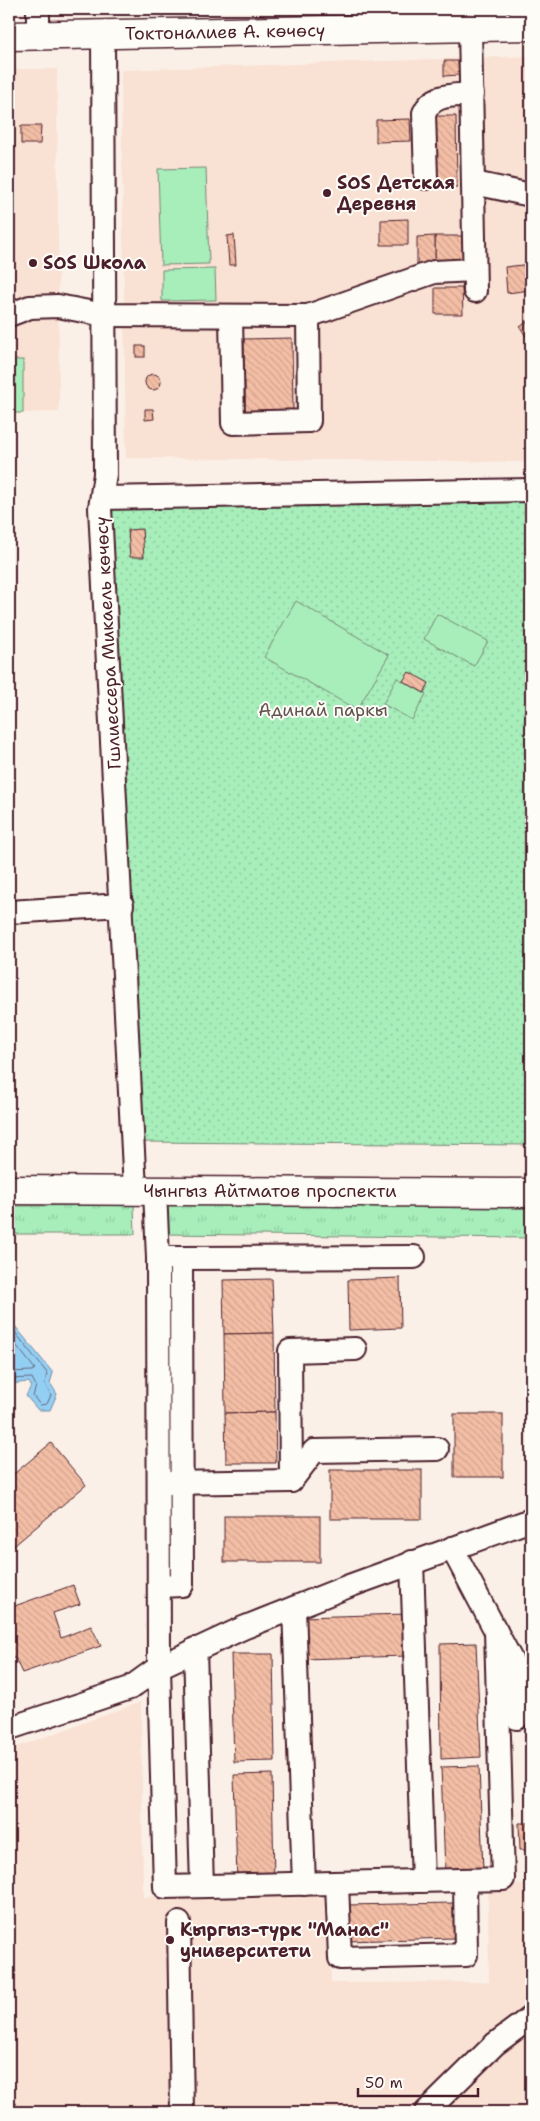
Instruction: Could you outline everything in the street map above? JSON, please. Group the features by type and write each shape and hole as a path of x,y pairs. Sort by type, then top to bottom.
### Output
{"main road":[{"name":"Токтоналиев А. көчөсү","path":"9,36 531,26"},
{"name":"Чынгыз Айтматов проспекти","path":"9,1190 531,1193"}],"street":[{"path":"38,9 38,36"},
{"path":"9,315 30,307 58,306 104,315 308,316 434,272 475,281 470,27"},
{"name":"Гшлиессера Микаель көчөсү","path":"103,35 105,474 103,498 100,508 122,905 145,1191 158,1258 159,1667 165,1887 202,1886"},
{"path":"426,178 424,113 428,105 436,98 472,94"},
{"path":"474,183 531,195"},
{"path":"231,317 233,423 309,421 308,316"},
{"path":"103,498 531,490"},
{"path":"9,912 122,905"},
{"path":"158,1258 414,1257"},
{"path":"160,1586 182,1585 181,1258"},
{"path":"291,1481 290,1351 355,1349"},
{"path":"291,1481 314,1451 437,1449"},
{"path":"159,1483 291,1481"},
{"path":"10,1728 130,1688 159,1667 294,1608 412,1562 531,1520"},
{"path":"452,1548 517,1671 524,1711"},
{"path":"412,1562 423,1881"},
{"path":"294,1608 304,1884"},
{"path":"195,1650 202,1886 503,1879 496,1631"},
{"path":"338,1883 340,1958 447,1956 466,1955 465,1880"},
{"path":"179,1923 182,2112"},
{"path":"426,2112 494,2044 531,2016"}],"shaded area":[{"name":"SOS Детская Деревня","path":"531,56 531,462 126,458 121,70"},
{"name":"SOS Школа","path":"9,69 57,69 59,412 9,413"},
{"name":"Кыргыз-түрк \"Манас\" университети","path":"141,1702 143,1897 330,1891 331,1983 489,1982 488,1891 510,1890 511,1884 531,1885 531,2112 9,2112 9,1750"}],"green space":[{"path":"206,168 209,264 161,265 158,169"},
{"path":"215,269 216,300 162,301 162,270"},
{"path":"9,360 23,360 23,413 9,413"},
{"name":"Адинай паркы","path":"531,496 531,1145 138,1142 109,505"},
{"path":"296,601 389,655 357,710 264,657"},
{"path":"437,614 488,641 474,666 424,639"},
{"path":"397,678 426,694 412,720 383,704"},
{"path":"164,1204 531,1208 531,1238 163,1234"},
{"path":"134,1205 135,1234 9,1234 9,1206"}],"water":[{"path":"9,1325 15,1326 53,1373 50,1383 57,1394 50,1410 38,1410 26,1396 31,1386 29,1382 9,1384"}],"building":[{"path":"444,61 458,61 459,75 444,76"},
{"path":"433,116 456,116 457,187 434,187"},
{"path":"410,119 411,141 376,142 376,120"},
{"path":"21,126 41,126 40,144 21,144"},
{"path":"9,202 11,202 11,234 9,234"},
{"path":"408,219 408,245 381,245 381,220"},
{"path":"234,235 236,265 229,265 227,236"},
{"path":"435,236 462,236 463,264 435,264"},
{"path":"435,236 435,264 417,264 417,237"},
{"path":"531,264 531,290 507,293 505,267"},
{"path":"435,288 462,288 463,314 435,314"},
{"path":"531,319 531,344 520,327"},
{"path":"292,338 293,414 245,415 245,381 238,381 238,371 244,371 244,339"},
{"path":"136,346 145,346 145,357 136,357"},
{"path":"153,374 161,382 153,390 145,382"},
{"path":"145,409 153,409 154,419 145,420"},
{"path":"142,529 144,557 130,557 128,530"},
{"path":"409,672 429,683 424,693 403,681"},
{"path":"400,1278 401,1328 349,1330 348,1280"},
{"path":"272,1279 274,1333 224,1334 223,1280"},
{"path":"274,1333 275,1412 225,1413 224,1334"},
{"path":"275,1412 276,1463 226,1463 225,1413"},
{"path":"454,1414 503,1414 503,1477 454,1477"},
{"path":"51,1443 86,1485 9,1550 9,1478"},
{"path":"330,1470 422,1470 422,1519 330,1519"},
{"path":"224,1516 320,1516 320,1562 224,1562"},
{"path":"73,1585 80,1604 53,1613 61,1638 91,1626 101,1646 22,1673 15,1658 9,1659 9,1608"},
{"path":"406,1614 408,1656 302,1659 301,1617"},
{"path":"476,1643 481,1757 441,1759 440,1644"},
{"path":"231,1654 273,1654 275,1761 234,1762"},
{"path":"479,1766 483,1870 445,1871 441,1767"},
{"path":"272,1774 274,1880 237,1881 234,1775"},
{"path":"519,1823 531,1823 531,1850 520,1850"},
{"path":"453,1903 454,1938 346,1941 345,1905"}],"place":[{"name":"SOS Детская Деревня","path":"327,193"},
{"name":"SOS Школа","path":"33,263"},
{"name":"Кыргыз-түрк \"Манас\" университети","path":"170,1940"}]}
